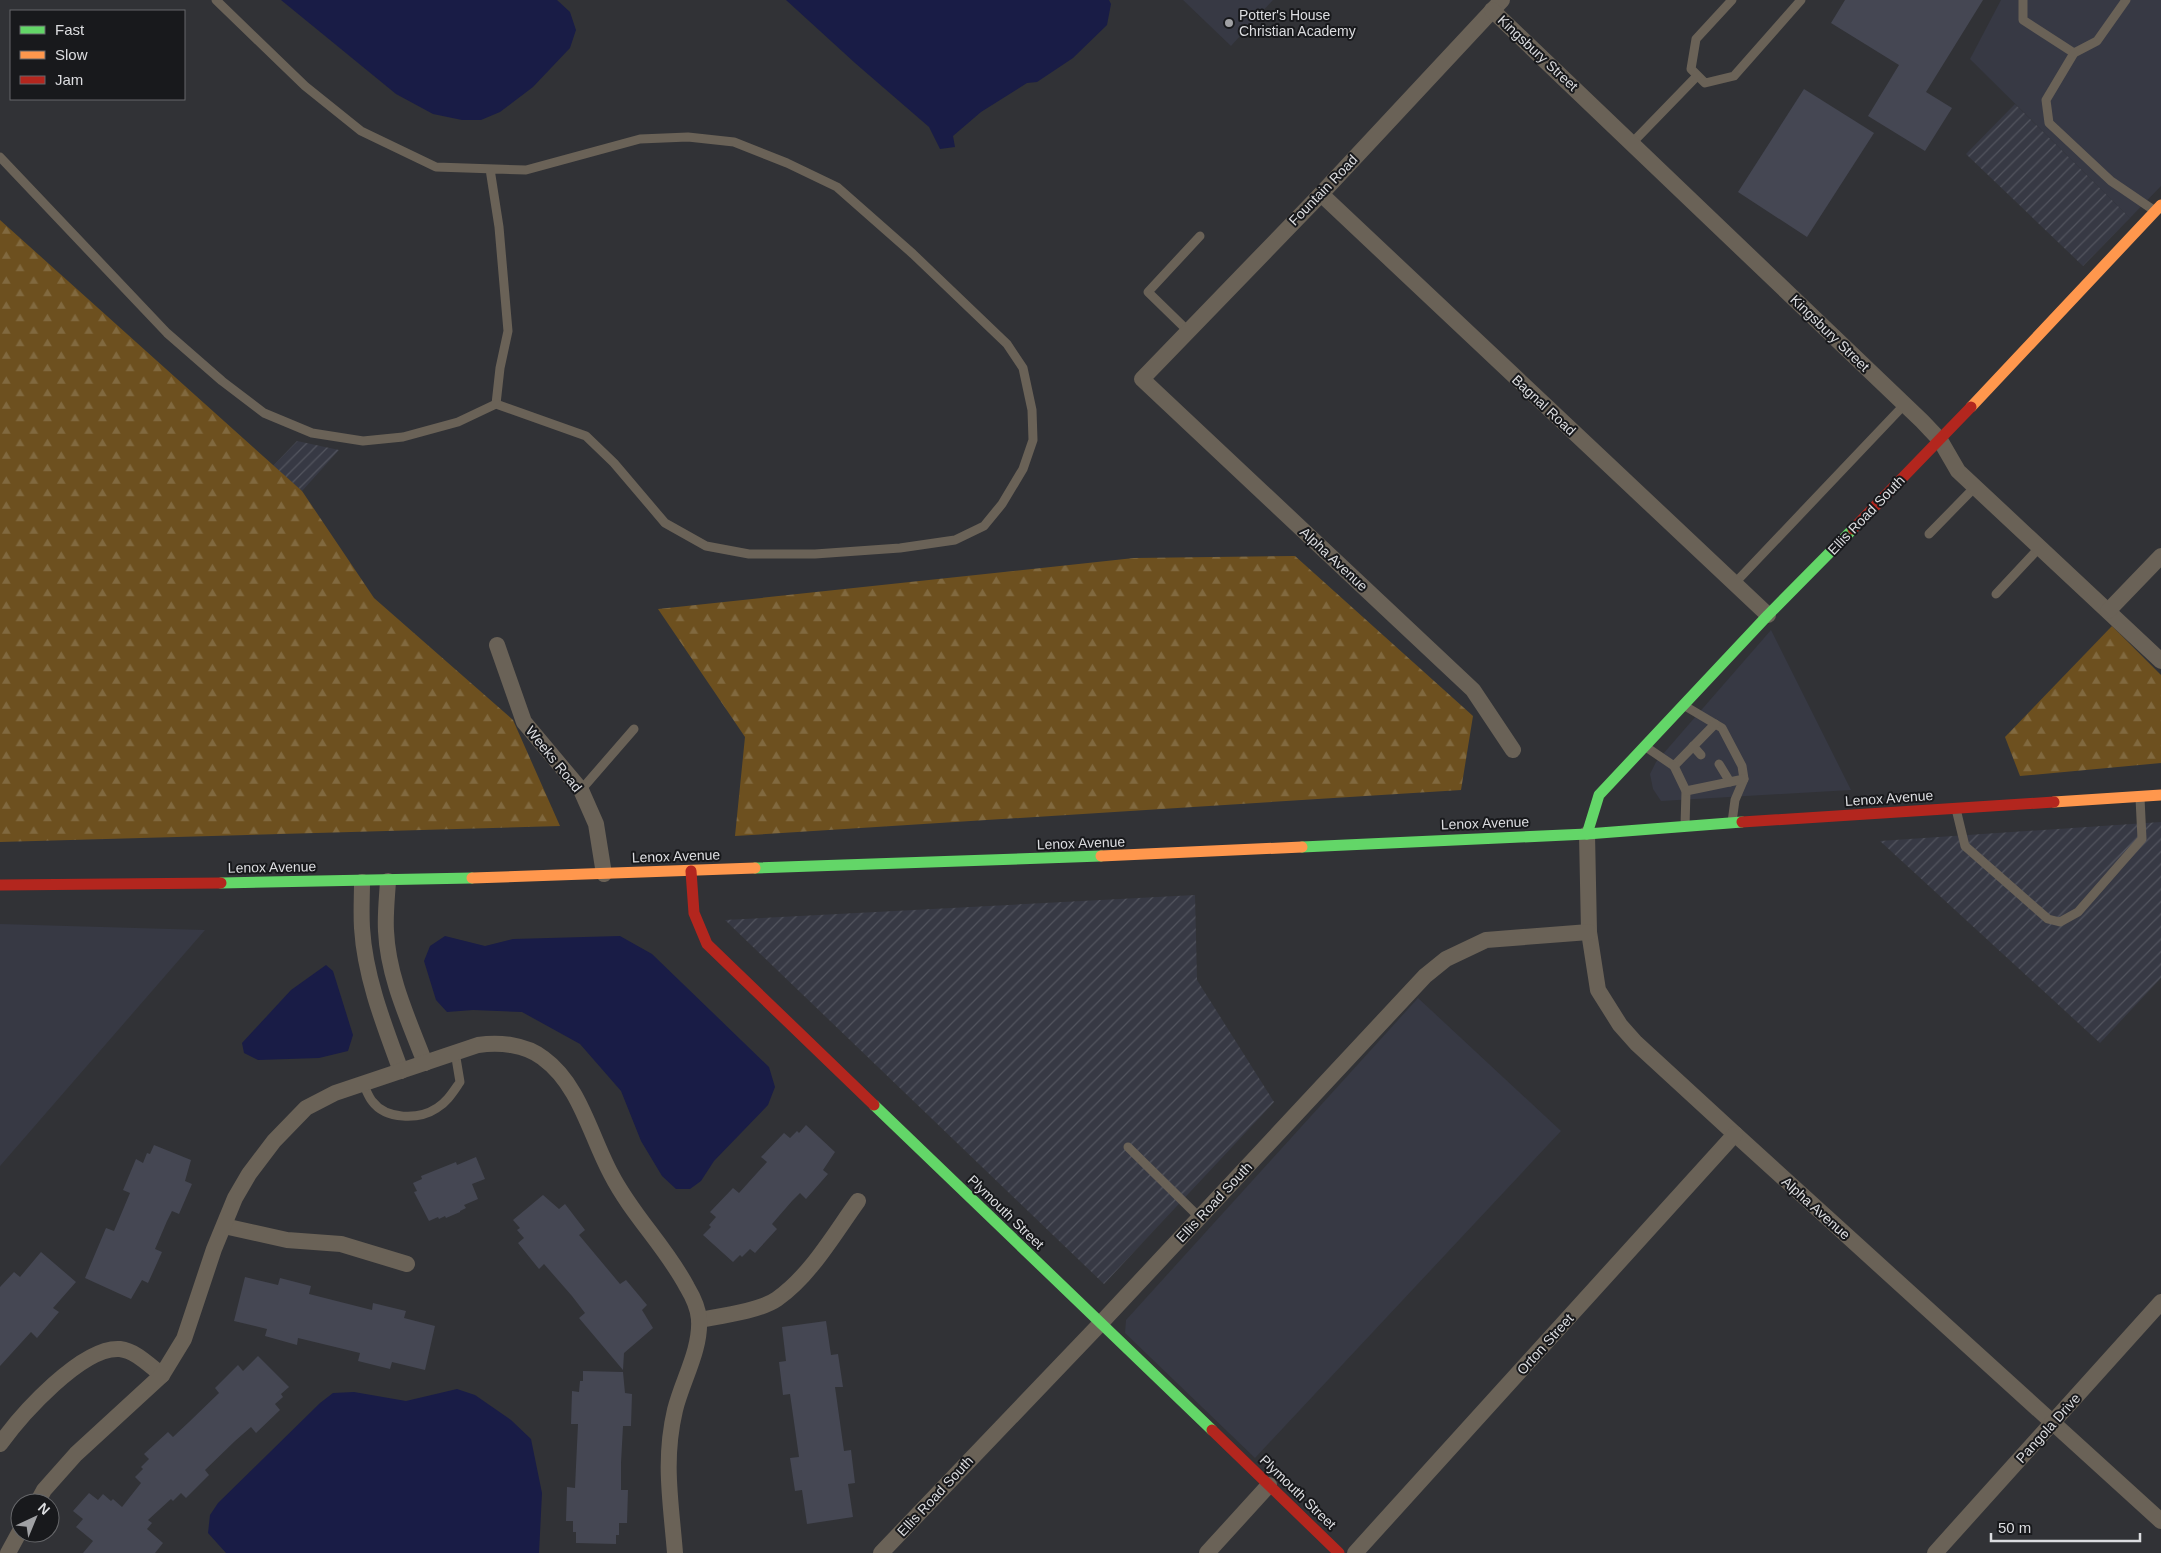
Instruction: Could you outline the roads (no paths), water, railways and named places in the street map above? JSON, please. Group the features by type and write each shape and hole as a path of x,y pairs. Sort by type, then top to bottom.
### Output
{"main road":[{"name":"Ellis Road South","path":"1587,834 1599,795 1768,616 1940,440 2158,208"},
{"name":"Lenox Avenue","path":"0,885 362,882 1225,852 1408,841 1587,834 1732,822 2161,795"},
{"name":"Plymouth Street","path":"691,871 694,913 708,944 1339,1553"}],"street":[{"name":"Kingsbury Street","path":"1497,5 1632,143 1905,404 1940,440 1958,471 2161,661"},
{"name":"Fountain Road","path":"1142,379 1321,194 1497,5"},
{"name":"Bagnal Road","path":"1321,194 1768,616"},
{"name":"Alpha Avenue","path":"1142,379 1473,690 1513,750"},
{"path":"2108,611 2161,556"},
{"name":"Weeks Road","path":"497,645 524,722 581,790 596,824 604,874"},
{"name":"Alpha Avenue","path":"1587,834 1589,932 1598,990 1620,1025 1636,1043 1735,1134 2161,1521"},
{"path":"388,881 386,931 390,961 402,1003 425,1063"},
{"path":"362,882 362,927 365,956 380,1014 401,1071"},
{"name":"Ellis Road South","path":"881,1553 1200,1218 1426,976 1446,959 1486,940 1589,932"},
{"path":"42,1493 76,1454 162,1375 184,1339 214,1249 235,1198 249,1174 274,1141 306,1108 335,1093 455,1052 488,1043 516,1046 542,1057 563,1077 578,1102 611,1175 627,1200 676,1266 697,1305 699,1320 696,1342 676,1409 668,1448 668,1493 675,1553"},
{"name":"Orton Street","path":"1355,1553 1735,1134"},
{"path":"699,1320 742,1312 776,1300 804,1274 858,1201"},
{"path":"224,1226 287,1240 341,1244 407,1264"},
{"name":"Pangola Drive","path":"1935,1553 2161,1302"},
{"path":"0,1444 38,1400 88,1356 119,1349 132,1352 162,1375"},
{"path":"1207,1553 1269,1485"}],"lane":[{"path":"0,157 167,333 222,381 264,413 312,433 363,441 403,437 449,425 496,404 586,436 614,463 665,523 706,546 749,554 824,553 900,548 954,540 984,526 1002,504 1023,469 1033,440 1032,410 1023,368 1007,344 913,254 837,187 787,163 734,142 688,137 640,139 526,170 436,167 361,131 305,86 216,0"},
{"path":"1732,0 1696,39 1691,69 1705,83 1734,76 1801,0"},
{"path":"2023,0 2022,20 2074,53"},
{"path":"2126,0 2097,41 2074,53 2046,100 2049,123 2111,181 2158,208"},
{"path":"1632,143 1697,76"},
{"path":"490,169 499,227 508,330 500,368 496,404"},
{"path":"1188,331 1148,292 1200,236"},
{"path":"1734,584 1905,404"},
{"path":"1929,534 1976,487"},
{"path":"1996,594 2040,548"},
{"path":"1684,705 1722,728 1742,766 1744,779 1735,800 1732,822"},
{"path":"1674,766 1715,724"},
{"path":"581,790 634,729"},
{"path":"1646,746 1674,766 1686,792 1685,826"},
{"path":"1693,746 1701,755"},
{"path":"1719,764 1730,782"},
{"path":"1686,792 1744,779"},
{"path":"1956,809 1966,846 2048,919 2060,922 2078,912 2142,839 2139,797"},
{"path":"363,1084 373,1102 392,1114 416,1117 437,1108 450,1097 460,1082 455,1052"},
{"path":"1128,1148 1200,1218"}],"place":[{"name":"Potter's House Christian Academy","path":"1229,23"}]}
